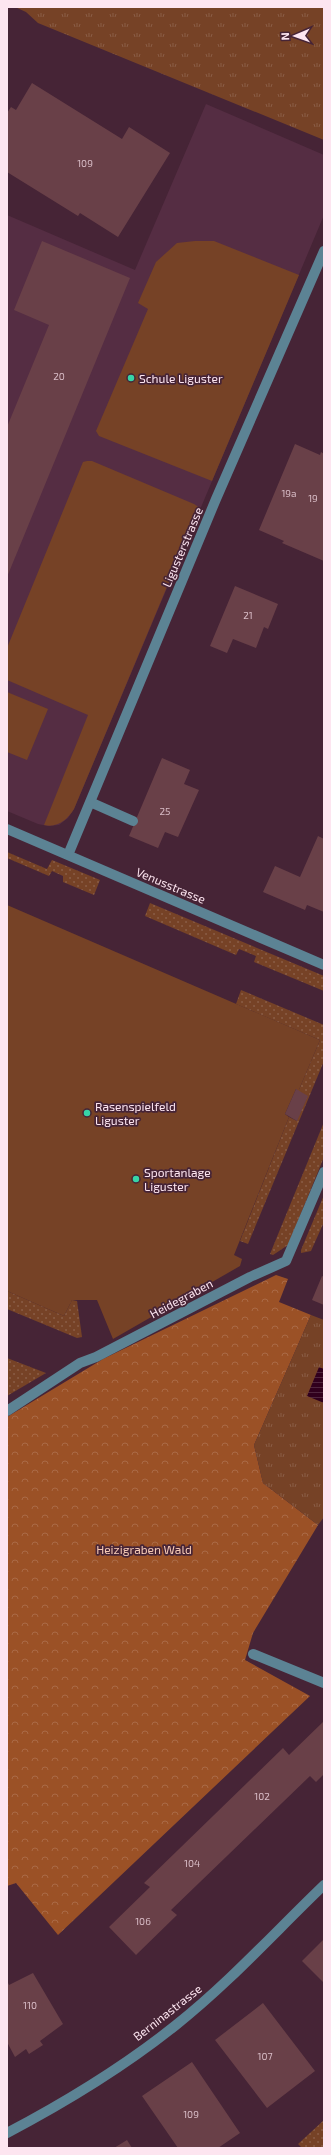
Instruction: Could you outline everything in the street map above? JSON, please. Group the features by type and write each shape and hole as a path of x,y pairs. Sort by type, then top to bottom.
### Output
{"street":[{"name":"Ligusterstrasse","path":"68,855 216,499 324,251"},
{"path":"90,802 133,821"},
{"name":"Venusstrasse","path":"7,829 324,964"},
{"name":"Heidegraben","path":"7,1410 80,1363 96,1357 250,1277 286,1261 324,1172"},
{"path":"253,1654 324,1683"},
{"name":"Berninastrasse","path":"7,2133 55,2107 176,2025 221,1985 324,1885"}],"shaded area":[{"name":"Schule Liguster","path":"206,104 324,155 324,215 74,809 68,818 59,825 48,826 38,824 7,811 7,215 135,270"},
{"path":"319,1367 324,1369 324,1403 307,1396"}],"green space":[{"path":"15,7 324,7 324,140 38,23 26,12"},
{"path":"214,241 299,275 212,481 99,436 96,431 148,309 138,303 156,262 177,243"},
{"path":"92,461 194,504 200,508 74,809 65,820 58,824 49,826 44,825 88,715 7,680 7,648 83,462"},
{"path":"7,692 48,709 27,760 7,752"},
{"path":"7,852 47,869 52,860 100,880 94,895 63,882 63,876 52,871 49,876 7,858"},
{"path":"150,903 324,976 324,991 254,962 256,956 239,949 236,955 145,916"},
{"name":"Sportanlage Liguster","path":"7,905 320,1040 298,1092 296,1089 285,1114 289,1117 234,1255 242,1259 240,1266 113,1339 97,1300 72,1300 64,1316 7,1291"},
{"path":"241,990 324,1025 324,1061 248,1244 240,1241 289,1117 297,1121 298,1092 320,1040 236,1004"},
{"path":"324,1122 324,1157 288,1245 273,1255 270,1254"},
{"path":"324,1195 324,1222 311,1251 301,1253 301,1250"},
{"name":"Heizigraben Wald","path":"276,1275 288,1279 279,1302 311,1315 254,1445 263,1483 318,1525 253,1633 245,1660 310,1696 58,1935 16,1883 7,1886 7,1417 103,1359"},
{"path":"7,1291 64,1316 72,1300 77,1301 82,1337 77,1338 7,1309"},
{"path":"311,1315 324,1320 324,1517 318,1525 263,1483 254,1445"},
{"path":"7,1358 46,1373 7,1396"},
{"path":"324,2120 324,2148 302,2148 298,2144"}],"building":[{"path":"32,83 122,139 129,127 170,153 118,237 80,213 78,216 7,172 7,113 11,107 16,110"},
{"path":"42,241 130,278 7,577 7,427 49,325 14,310"},
{"path":"295,444 320,455 321,452 324,454 324,561 282,543 284,541 259,530"},
{"path":"235,586 278,604 268,629 264,627 256,648 233,639 227,653 210,646"},
{"path":"162,758 190,770 184,784 199,790 178,837 165,832 158,848 129,836"},
{"path":"318,836 324,839 324,912 307,905 305,910 263,892 275,866 300,877"},
{"path":"296,1089 308,1096 297,1121 285,1114"},
{"path":"322,1276 324,1277 324,1305 312,1300"},
{"path":"324,1721 324,1774 316,1782 310,1776 171,1910 177,1915 136,1955 109,1927 150,1887 144,1883 283,1748 289,1755"},
{"path":"324,1939 324,1983 302,1961"},
{"path":"33,1973 63,2024 40,2041 43,2045 29,2054 26,2049 15,2057 7,2042 7,1981 9,1985"},
{"path":"263,2003 315,2071 267,2108 215,2040"},
{"path":"192,2062 240,2133 218,2148 178,2148 142,2096"},
{"path":"127,2140 132,2148 114,2148"}],"place":[{"name":"Schule Liguster","path":"131,378"},
{"name":"Rasenspielfeld Liguster","path":"87,1113"},
{"name":"Sportanlage Liguster","path":"136,1179"}]}
